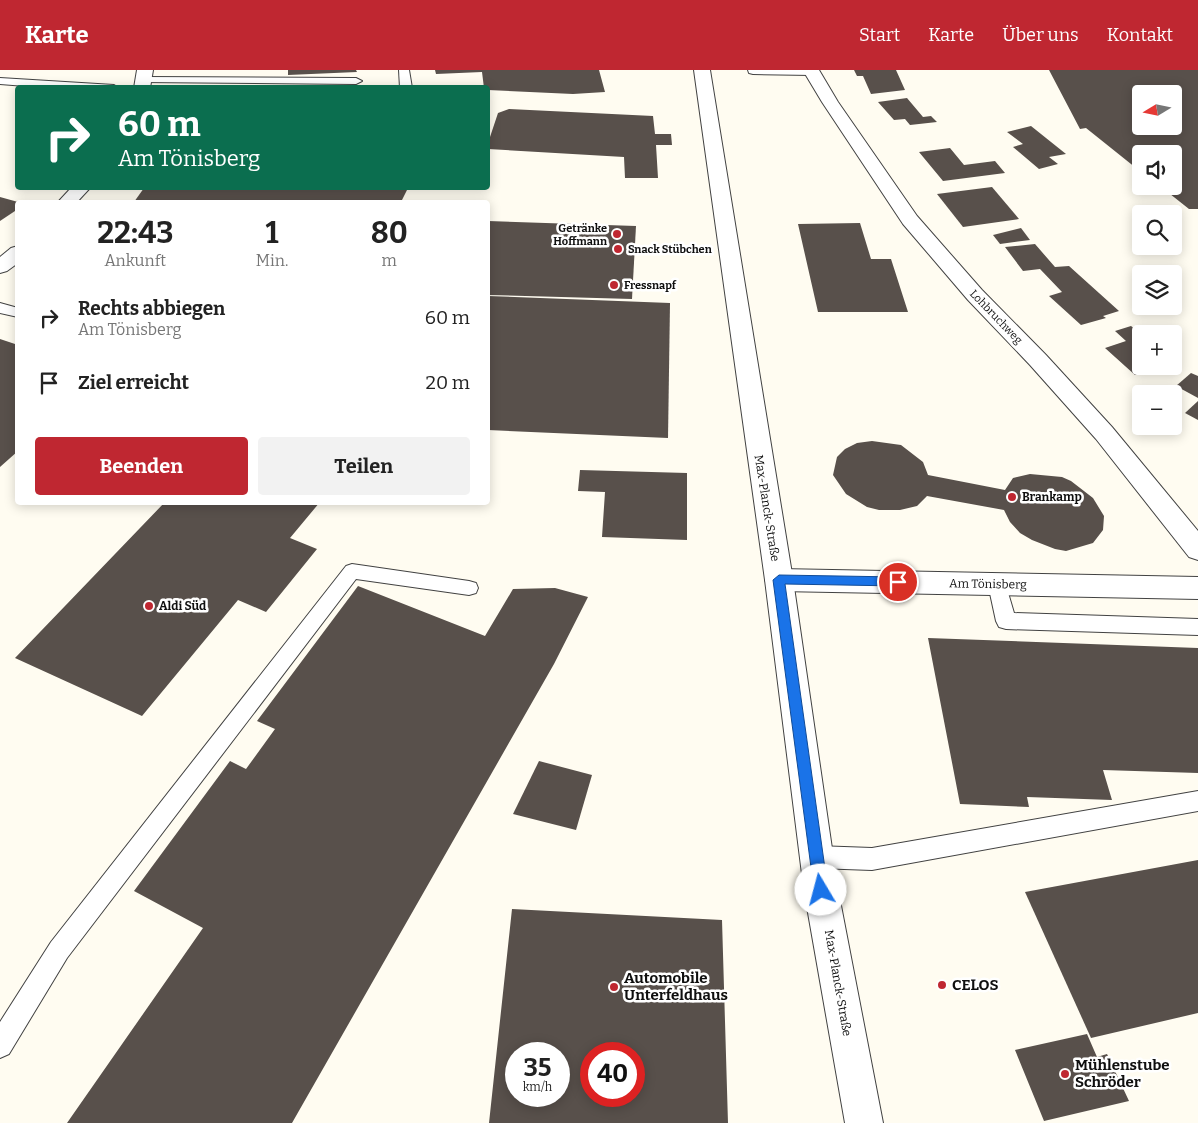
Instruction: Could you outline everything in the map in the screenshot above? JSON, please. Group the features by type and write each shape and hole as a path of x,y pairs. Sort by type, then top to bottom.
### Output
{"street":[{"name":"Max-Planck-Straße","path":"702,70 779,580 816,857 864,1123"},
{"name":"Lohbruchweg","path":"812,71 830,102 910,220 974,296 1038,360 1104,433 1198,550"},
{"path":"69,200 79,190"},
{"path":"0,267 15,254"},
{"name":"Am Tönisberg","path":"779,580 1198,588"}],"lane":[{"path":"404,70 406,85"},
{"path":"753,71 812,71"},
{"path":"144,79 356,81"},
{"path":"0,81 76,81 98,85"},
{"path":"0,308 15,312"},
{"path":"0,1046 59,950 352,571 469,588"},
{"path":"997,584 1006,620 1198,627"},
{"path":"816,857 872,859 1198,801"}],"building":[{"path":"288,70 356,70 357,72 288,75"},
{"path":"435,70 599,70 605,92 573,94 490,90 490,85 484,85 482,72 436,74"},
{"path":"854,70 896,70 905,90 871,94 863,76 857,76"},
{"path":"1049,70 1198,70 1198,209 1189,209 1171,195 1182,195 1182,145 1132,145 1132,165 1086,128 1080,129"},
{"path":"907,98 923,117 931,116 937,122 910,125 905,119 894,120 878,102"},
{"path":"509,109 653,116 655,134 671,134 672,145 656,145 658,178 625,178 624,157 490,149 490,137 498,113"},
{"path":"1031,126 1066,154 1049,157 1058,164 1039,169 1013,147 1023,144 1007,132"},
{"path":"950,148 964,165 995,161 1005,173 943,181 919,152"},
{"path":"992,187 1019,219 963,227 937,194"},
{"path":"143,190 407,190 402,200 135,200"},
{"path":"0,197 15,201 15,211 0,221"},
{"path":"490,221 636,226 632,299 490,295"},
{"path":"860,223 871,259 891,259 908,312 818,312 798,224"},
{"path":"1021,228 1030,240 1000,244 993,235"},
{"path":"1035,244 1055,267 1069,266 1119,311 1103,316 1106,318 1081,325 1049,296 1062,292 1040,269 1023,271 1005,247"},
{"path":"490,296 670,303 668,438 490,430"},
{"path":"1132,327 1132,372 1105,348 1126,341 1115,331"},
{"path":"0,339 15,344 15,454 0,467"},
{"path":"1191,373 1198,376 1198,398 1182,389 1182,385 1177,385"},
{"path":"1198,401 1198,420 1185,413"},
{"name":"Brankamp","path":"872,441 901,445 923,462 928,475 1005,490 1013,478 1030,474 1062,477 1071,481 1093,498 1104,516 1103,530 1093,543 1066,551 1032,540 1020,533 1010,522 1004,510 927,496 917,506 900,510 879,510 867,507 846,494 833,475 837,457 845,449 857,443"},
{"path":"580,470 687,473 687,540 602,537 605,492 578,491"},
{"name":"Aldi Süd","path":"162,505 318,505 290,538 317,549 266,612 238,600 142,716 15,658"},
{"path":"358,586 485,636 513,589 555,588 588,597 554,664 292,1123 67,1123 203,928 134,891 230,761 246,769 275,729 257,721"},
{"path":"928,638 1198,648 1198,773 1103,770 1112,800 1027,797 1029,807 960,804"},
{"path":"539,761 592,775 576,830 513,814"},
{"path":"1198,860 1198,1013 1091,1038 1025,892"},
{"name":"Automobile Unterfeldhaus","path":"512,909 722,920 728,1123 489,1123"},
{"path":"1087,1034 1097,1057 1107,1054 1129,1101 1044,1121 1015,1050"}],"place":[{"name":"Getränke Hoffmann","path":"617,234"},
{"name":"Snack Stübchen","path":"618,249"},
{"name":"Fressnapf","path":"614,285"},
{"name":"Brankamp","path":"1012,497"},
{"name":"Aldi Süd","path":"149,606"},
{"name":"CELOS","path":"942,985"},
{"name":"Automobile Unterfeldhaus","path":"614,987"},
{"name":"Mühlenstube Schröder","path":"1065,1074"}],"route":[{"path":"821,890 779,580 898,582"}]}
